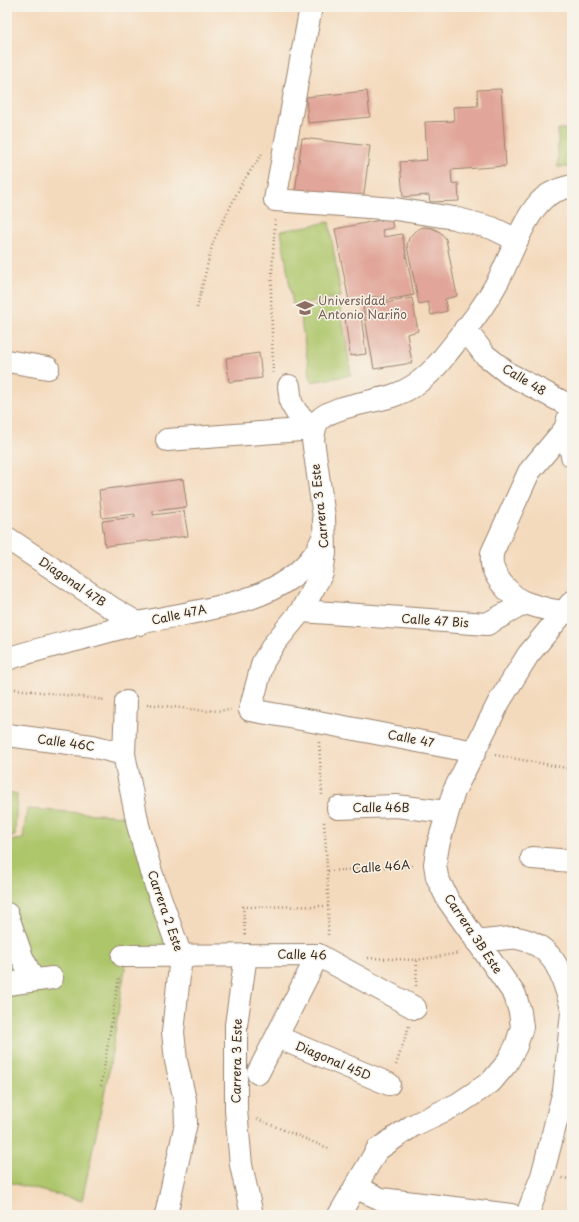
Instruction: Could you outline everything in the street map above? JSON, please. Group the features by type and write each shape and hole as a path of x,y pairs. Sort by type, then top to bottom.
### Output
{"street":[{"path":"311,7 275,200 395,209 454,218 492,228 517,240"},
{"path":"314,439 317,423 322,417 334,410 393,396 419,382 431,372 442,360 483,306 498,280 528,219 544,197 553,192 572,186"},
{"name":"Calle 48","path":"465,329 485,355 509,374 572,406"},
{"path":"7,361 48,368"},
{"path":"281,382 291,403 314,439"},
{"path":"569,609 525,603 501,583 492,567 492,553 529,472 565,429 572,406"},
{"path":"565,429 569,439 572,456"},
{"path":"167,440 314,439"},
{"name":"Carrera 3 Este","path":"250,710 264,662 274,644 301,611 322,573 325,553 325,533 314,439"},
{"name":"Calle 47A","path":"7,659 26,652 139,624 233,604 261,595 295,575 306,565 314,556 325,533"},
{"name":"Diagonal 47B","path":"7,538 112,608 139,624"},
{"name":"Calle 47 Bis","path":"301,611 488,624 525,603"},
{"name":"Carrera 3B Este","path":"338,1215 377,1150 412,1126 458,1104 490,1082 507,1063 516,1046 522,1027 520,1012 515,995 448,900 437,877 435,864 438,845 454,791 499,702 528,655 569,609"},
{"name":"Carrera 2 Este","path":"126,702 124,754 138,825 149,864 181,956 173,1032 176,1061 185,1100 186,1123 166,1215"},
{"name":"Calle 47","path":"250,710 475,752"},
{"name":"Calle 46C","path":"7,735 92,746 124,754"},
{"name":"Calle 46B","path":"328,809 396,806 447,812"},
{"path":"532,858 572,861"},
{"path":"7,914 22,957 43,979 7,984"},
{"path":"477,942 516,938 535,944 549,954 562,974 572,1008"},
{"name":"Carrera 3 Este","path":"246,955 236,1024 236,1110 241,1165 252,1215"},
{"path":"258,1073 322,955 416,1008"},
{"name":"Calle 46","path":"123,956 322,955"},
{"path":"527,1215 542,1176 564,1091 572,1012"},
{"name":"Diagonal 45D","path":"277,1037 389,1084"},
{"path":"355,1187 381,1199 510,1215"}],"path":[{"path":"197,308 213,242 242,183 263,152"},
{"path":"275,200 271,290 281,382"},
{"path":"318,722 328,809 329,906 322,955"},
{"path":"475,752 572,769"},
{"name":"Calle 46A","path":"328,871 435,864"},
{"path":"246,955 243,907 329,906"},
{"path":"364,958 417,960 466,952 477,942"},
{"path":"101,1086 123,956"},
{"path":"236,1110 330,1149"}],"green space":[{"path":"558,129 572,129 572,167 558,167"},
{"path":"329,222 341,297 293,305 281,231"},
{"path":"340,302 351,375 311,382 299,308"},
{"path":"7,792 17,794 15,836 7,837"},
{"path":"27,809 124,816 180,950 128,949 109,1071 82,1201 7,1182 7,841 23,839"}],"building":[{"path":"501,89 506,166 451,170 452,184 458,183 459,201 430,202 429,195 403,197 400,162 427,160 425,122 454,121 453,107 478,106 477,90"},
{"path":"367,91 370,117 308,123 306,97"},
{"path":"302,138 370,146 363,201 295,193"},
{"path":"391,218 393,228 382,230 384,237 402,234 414,295 377,302 376,296 349,301 335,229"},
{"path":"423,227 432,228 440,232 446,239 457,296 445,299 447,311 431,315 428,302 419,304 407,246 409,238 415,231"},
{"path":"412,298 418,331 407,334 412,363 374,369 363,307"},
{"path":"361,316 366,354 350,356 345,318"},
{"path":"259,353 262,378 229,382 226,358"},
{"path":"183,479 187,507 153,511 153,515 184,511 188,536 105,546 102,521 135,517 135,514 102,518 99,490"}],"place":[{"name":"Universidad Antonio Nariño","path":"305,308"}]}
